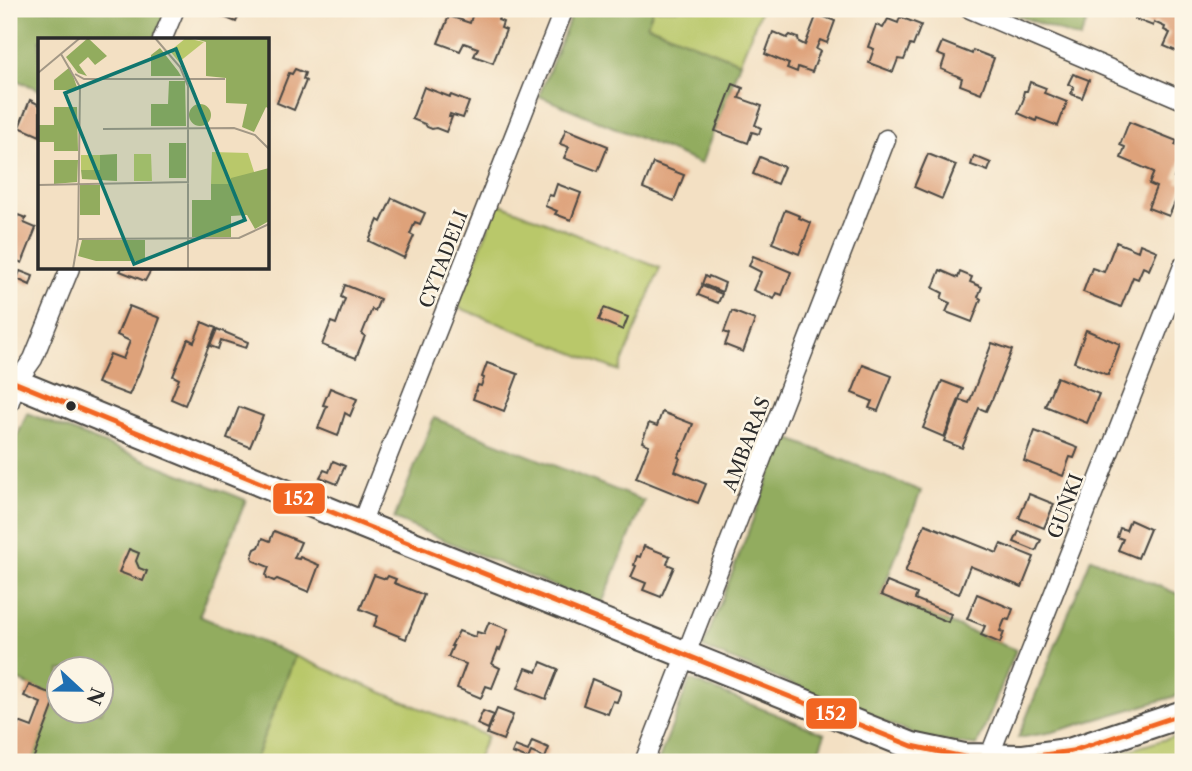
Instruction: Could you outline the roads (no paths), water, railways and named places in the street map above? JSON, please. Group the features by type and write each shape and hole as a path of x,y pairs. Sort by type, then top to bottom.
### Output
{"street":[{"path":"163,38 175,9"},
{"name":"CYTADELI","path":"361,524 564,9"},
{"path":"970,9 1183,100"},
{"name":"AMBARAS","path":"644,762 886,139"},
{"name":"GUŃKI","path":"988,760 1183,266"},
{"path":"69,270 33,359 11,389 361,524 912,746 988,760 1022,758 1072,751 1183,714"}]}
